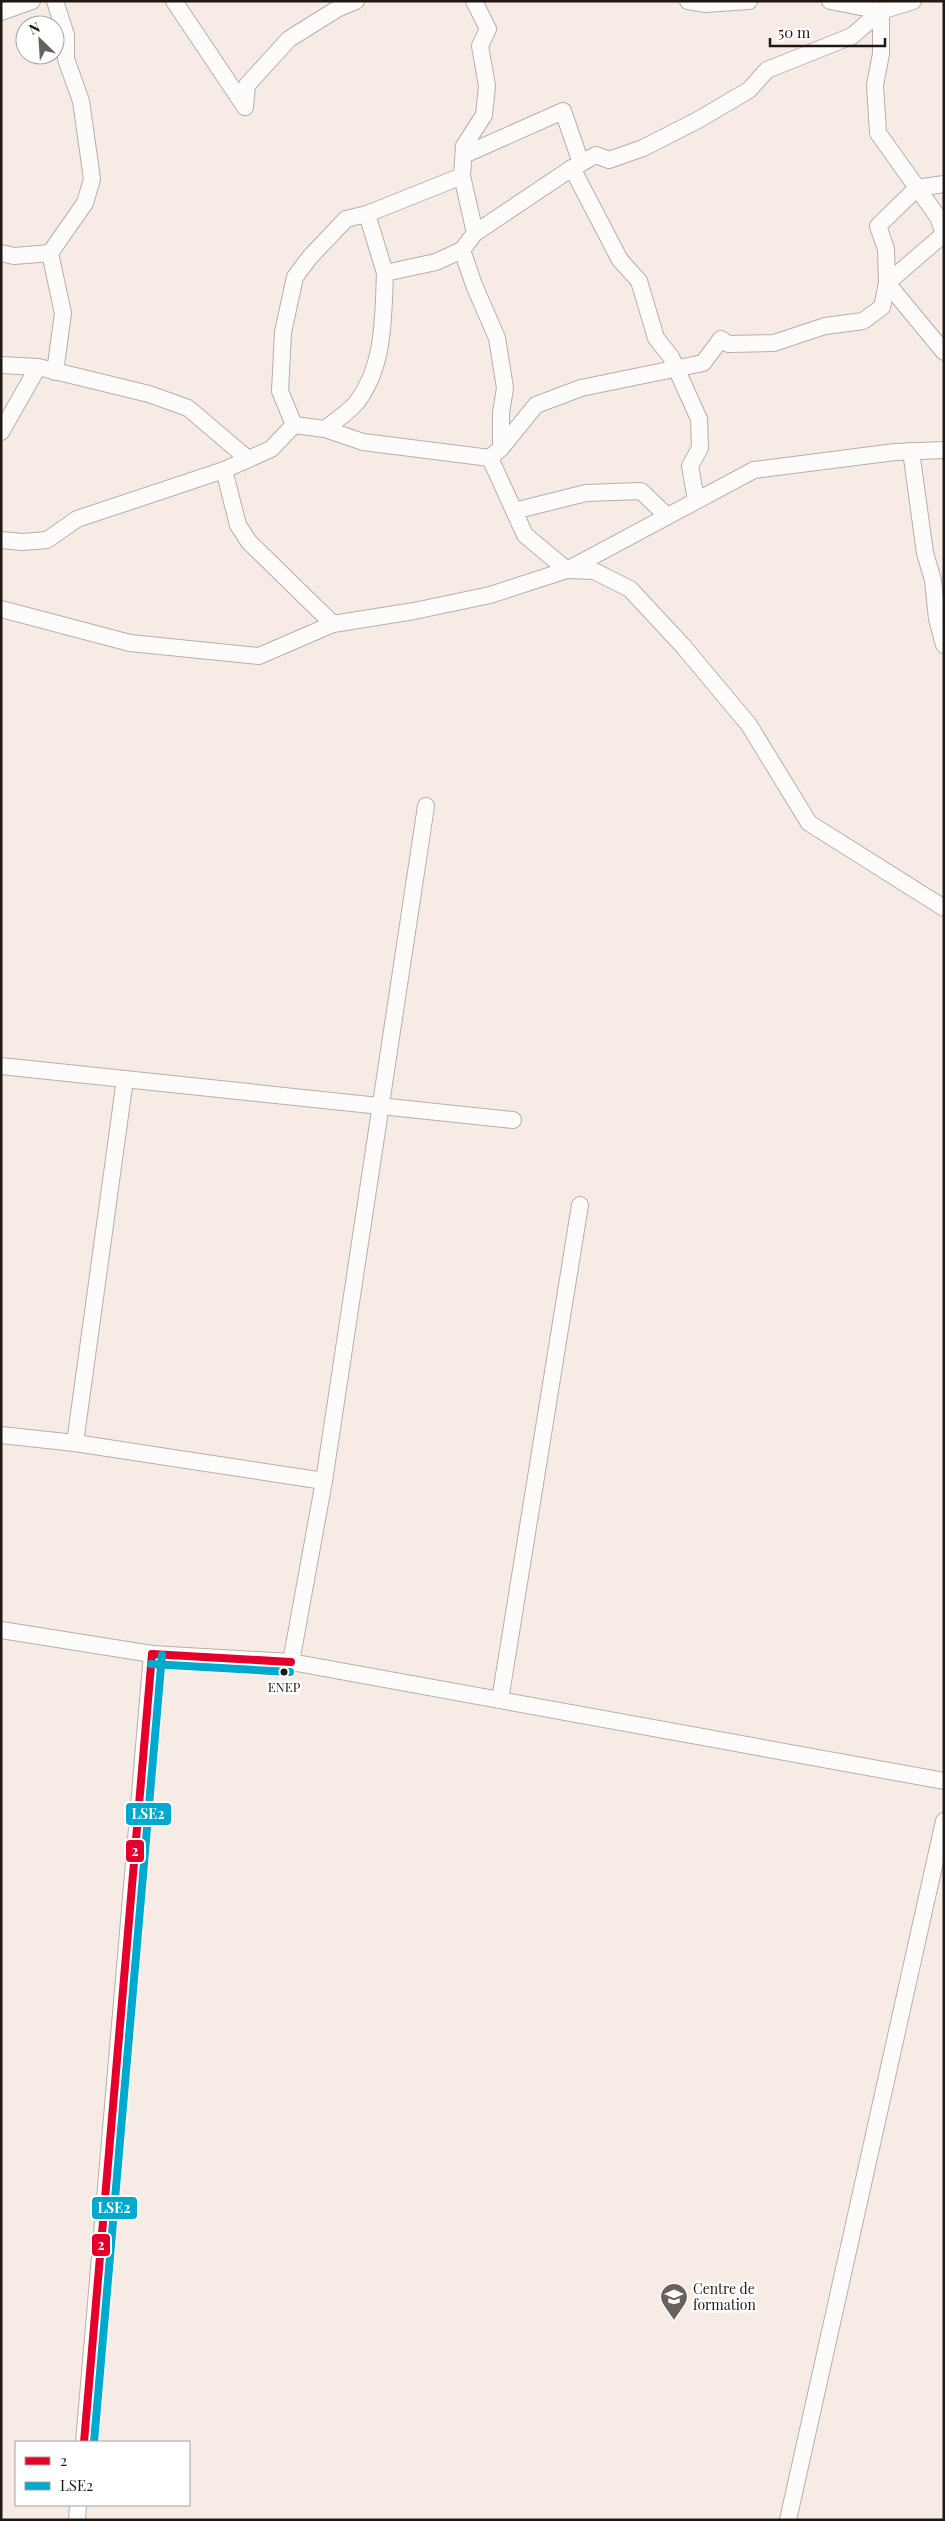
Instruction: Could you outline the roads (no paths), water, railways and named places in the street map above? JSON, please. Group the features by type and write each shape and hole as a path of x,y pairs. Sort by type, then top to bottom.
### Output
{"street":[{"path":"1,12 32,1"},
{"path":"55,1 66,35 66,59 81,101 92,179 85,203 50,253 63,313 55,372"},
{"path":"174,1 245,107 247,85 289,39 337,9 356,1"},
{"path":"474,1 488,30 480,46 487,86 484,115 464,146 462,176 475,233"},
{"path":"688,1 706,4 749,1"},
{"path":"830,1 881,11"},
{"path":"385,273 436,262 462,250 475,233 577,166 596,156 609,160 660,139 749,90 767,70 852,36 881,11 913,1"},
{"path":"881,11 881,54 875,85 878,133 938,217 944,234 888,284"},
{"path":"464,155 562,111 577,166 620,260 639,281 656,338 676,367 699,419 700,448 690,466 696,500"},
{"path":"294,425 280,391 283,332 295,277 310,257 346,219 367,214 462,176"},
{"path":"496,453 536,405 581,388 676,367 703,363 721,339 728,344 774,343 825,326 863,321 882,307 888,284 886,249 878,226 917,188 944,184"},
{"path":"325,429 356,403 371,379 382,341 385,273 367,214"},
{"path":"462,250 497,338 505,388 496,453 514,511 525,535 567,570 594,571 630,589 684,646 749,725 809,823 944,908"},
{"path":"1,254 14,256 50,253"},
{"path":"888,284 944,352"},
{"path":"1,365 38,367 149,394 188,408 248,459"},
{"path":"1,432 38,367"},
{"path":"294,425 325,429 363,442 496,453"},
{"path":"1,540 22,542 47,540 77,519 224,470 271,449 294,425"},
{"path":"1,609 130,644 258,656 333,624 414,611 490,595 567,570 754,470 911,451 944,450"},
{"path":"911,451 925,553 933,580 937,619 944,645"},
{"path":"224,470 238,525 249,542 333,624"},
{"path":"514,511 586,493 641,491 667,516"},
{"path":"291,1662 324,1481 426,806"},
{"path":"1,1066 513,1120"},
{"path":"75,1443 125,1079"},
{"path":"500,1700 580,1205"},
{"path":"1,1435 75,1443 324,1481"},
{"path":"1,1630 152,1654 291,1662 944,1781"},
{"path":"84,2441 152,1654"},
{"path":"788,2520 938,1875 944,1821"},
{"path":"77,2520 78,2506"}],"place":[{"name":"ENEP","path":"284,1672"},
{"name":"Centre de formation","path":"674,2321"}]}
